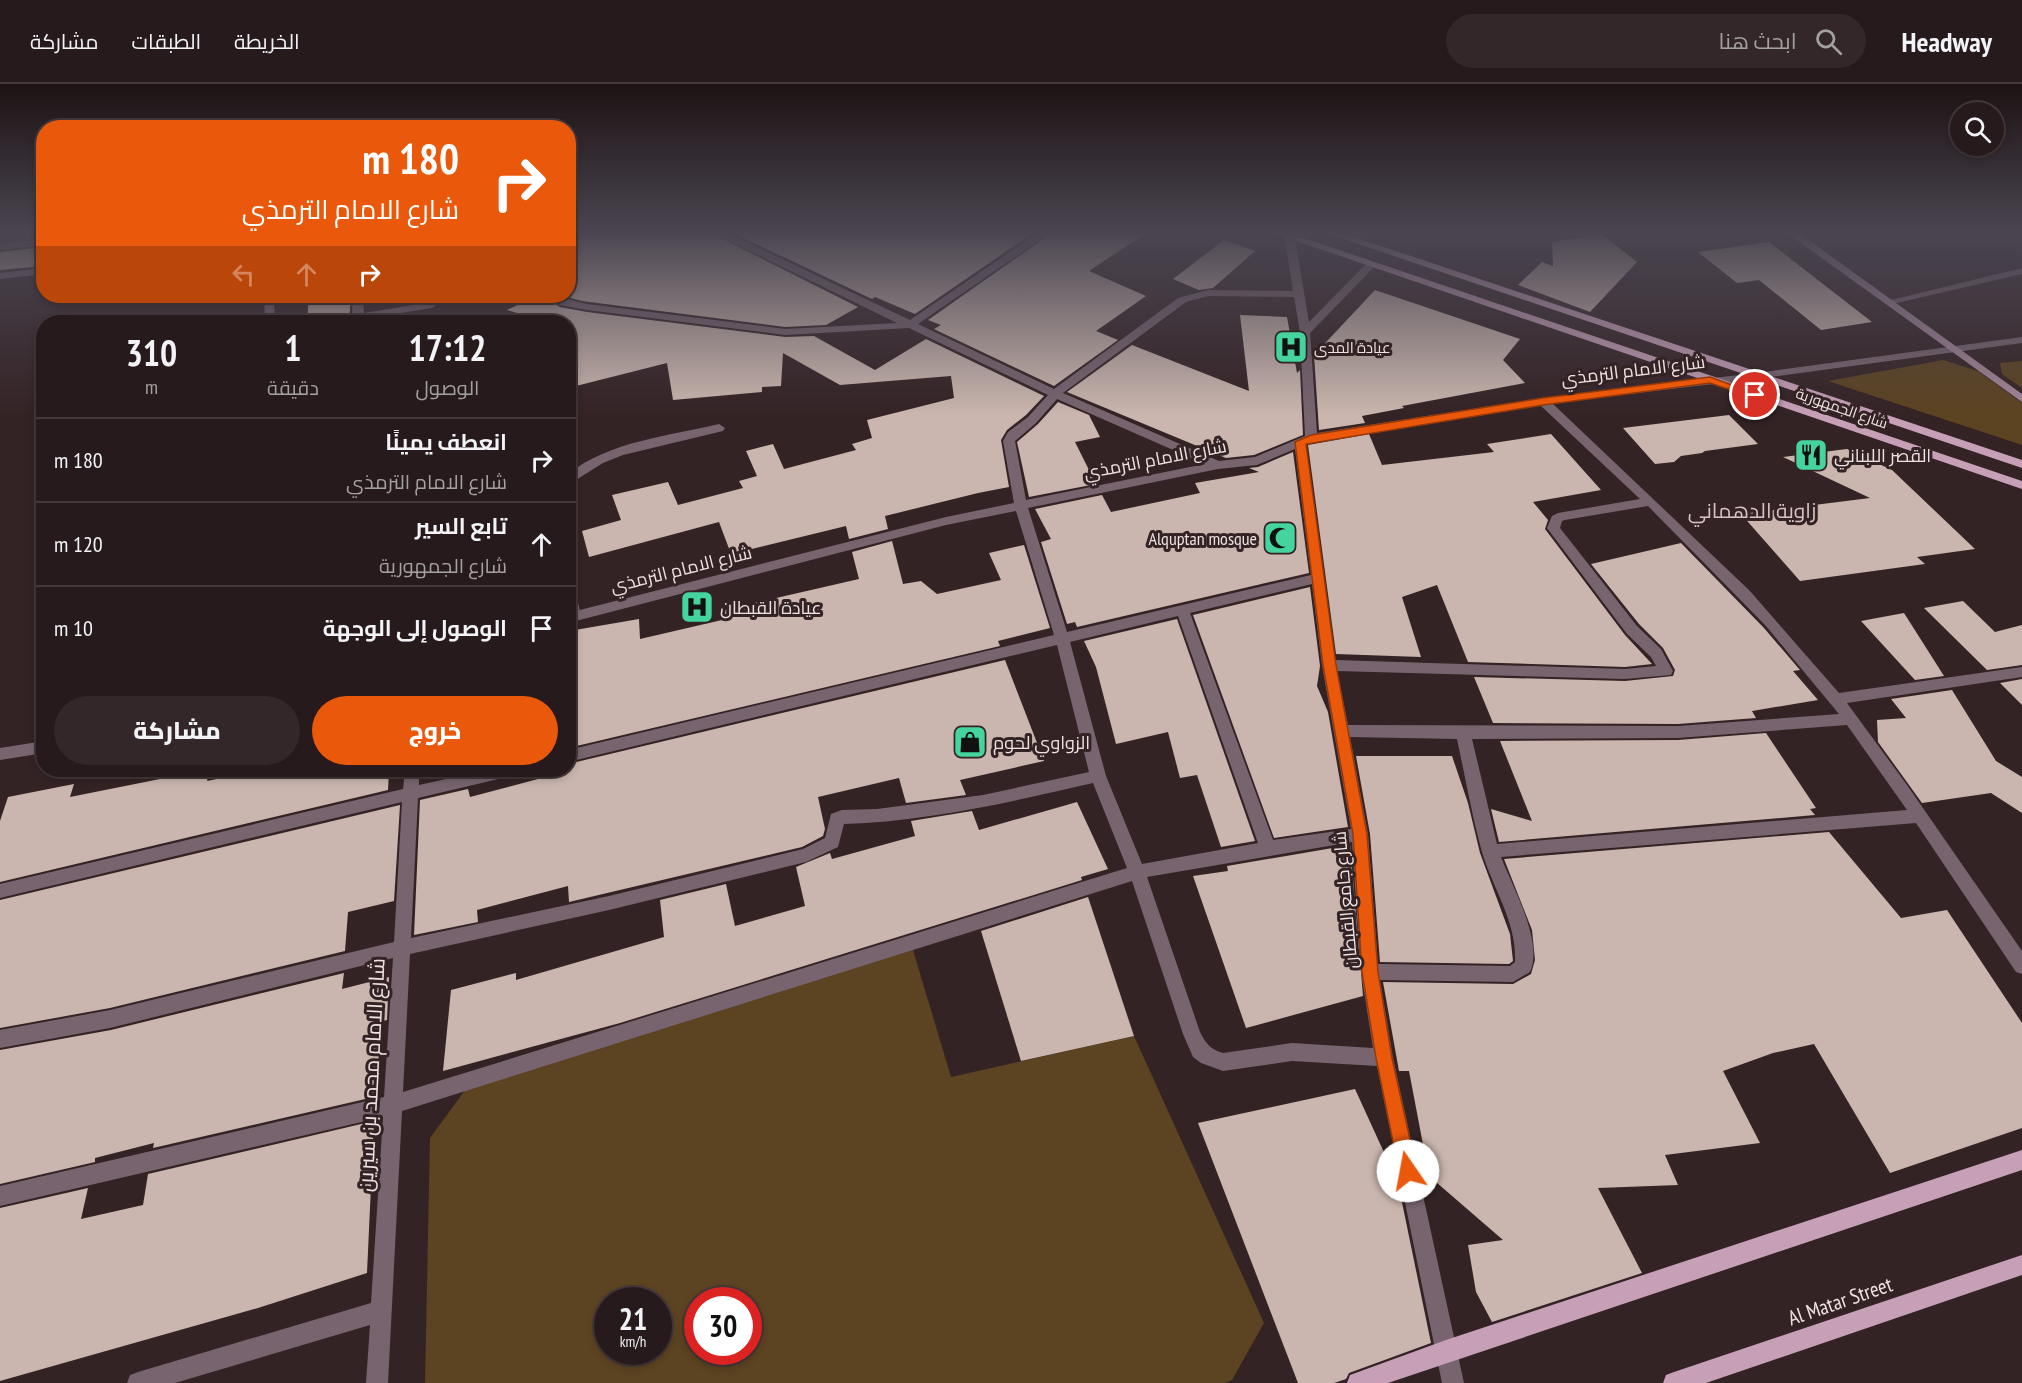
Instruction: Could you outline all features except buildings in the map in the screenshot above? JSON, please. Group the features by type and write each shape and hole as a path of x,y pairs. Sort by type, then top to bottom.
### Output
{"main road":[{"name":"شارع الجمهورية","path":"1455,294 2022,484"},
{"name":"شارع الجمهورية","path":"1511,294 2022,464"},
{"path":"1876,294 2022,399"},
{"path":"1359,1383 1446,1351 2022,1160"},
{"name":"Al Matar Street","path":"1676,1383 2022,1265"}],"street":[{"path":"845,294 1055,394 1218,465"},
{"path":"564,303 785,332 910,325 956,294"},
{"path":"1204,294 1182,300 1055,394 1032,420 1012,435 1009,441 1021,506 1062,638 1098,776 1137,872 1192,1034 1200,1051 1208,1057 1223,1062 1292,1052 1384,1058"},
{"path":"1264,294 1299,294"},
{"name":"شارع جامع القبطان","path":"1299,294 1305,332 1305,440 1318,578 1329,665 1360,834 1370,972 1384,1058 1453,1383"},
{"path":"1305,332 1343,294"},
{"path":"1888,302 1924,294"},
{"path":"369,315 428,306 433,303"},
{"name":"شارع الامام الترمذي","path":"576,616 946,521 1218,465 1257,461 1305,440 1543,401 1756,376 2022,340"},
{"path":"1543,401 1735,584 1771,622 1850,719 2022,966"},
{"path":"576,474 608,455 719,428"},
{"path":"1329,665 1625,674 1666,671 1656,653 1632,630 1553,528 1556,519 1562,516 1649,502"},
{"path":"576,754 1318,578"},
{"path":"1182,609 1268,848"},
{"path":"1835,699 2022,672"},
{"path":"1341,731 1678,732 1850,719"},
{"path":"1370,972 1513,974 1524,966 1525,952 1520,931 1491,851 1463,733"},
{"path":"0,754 36,748"},
{"path":"0,1039 110,1019 401,948 609,903 806,855 832,842 837,819 842,817 877,816 983,802 1098,776"},
{"name":"شارع الامام محمد بن سيرين","path":"376,1383 411,777"},
{"path":"0,891 482,777"},
{"path":"1491,851 1918,816"},
{"path":"0,1196 392,1105 1137,872 1360,834"},
{"path":"138,1383 381,1311"}],"shaded area":[{"path":"1943,360 1978,371 2022,403 2022,445 1828,381"},
{"path":"2022,361 2022,388 2002,374 2000,363"},
{"path":"913,950 951,1077 1134,1036 1264,1323 1232,1380 1224,1383 425,1383 430,1138 474,1078"}],"place":[{"name":"عيادة المدى","path":"1291,347"},
{"name":"القصر اللبناني","path":"1811,455"},
{"name":"Alquptan mosque","path":"1280,538"},
{"name":"عيادة القبطان","path":"697,607"},
{"name":"الزواوي لحوم","path":"970,742"}],"district":[{"name":"زاوية الدهماني","path":"1752,510"}],"route":[{"path":"1408,1171 1384,1058 1370,972 1360,834 1329,665 1300,442 1311,438 1543,401 1710,380 1755,395"}]}
